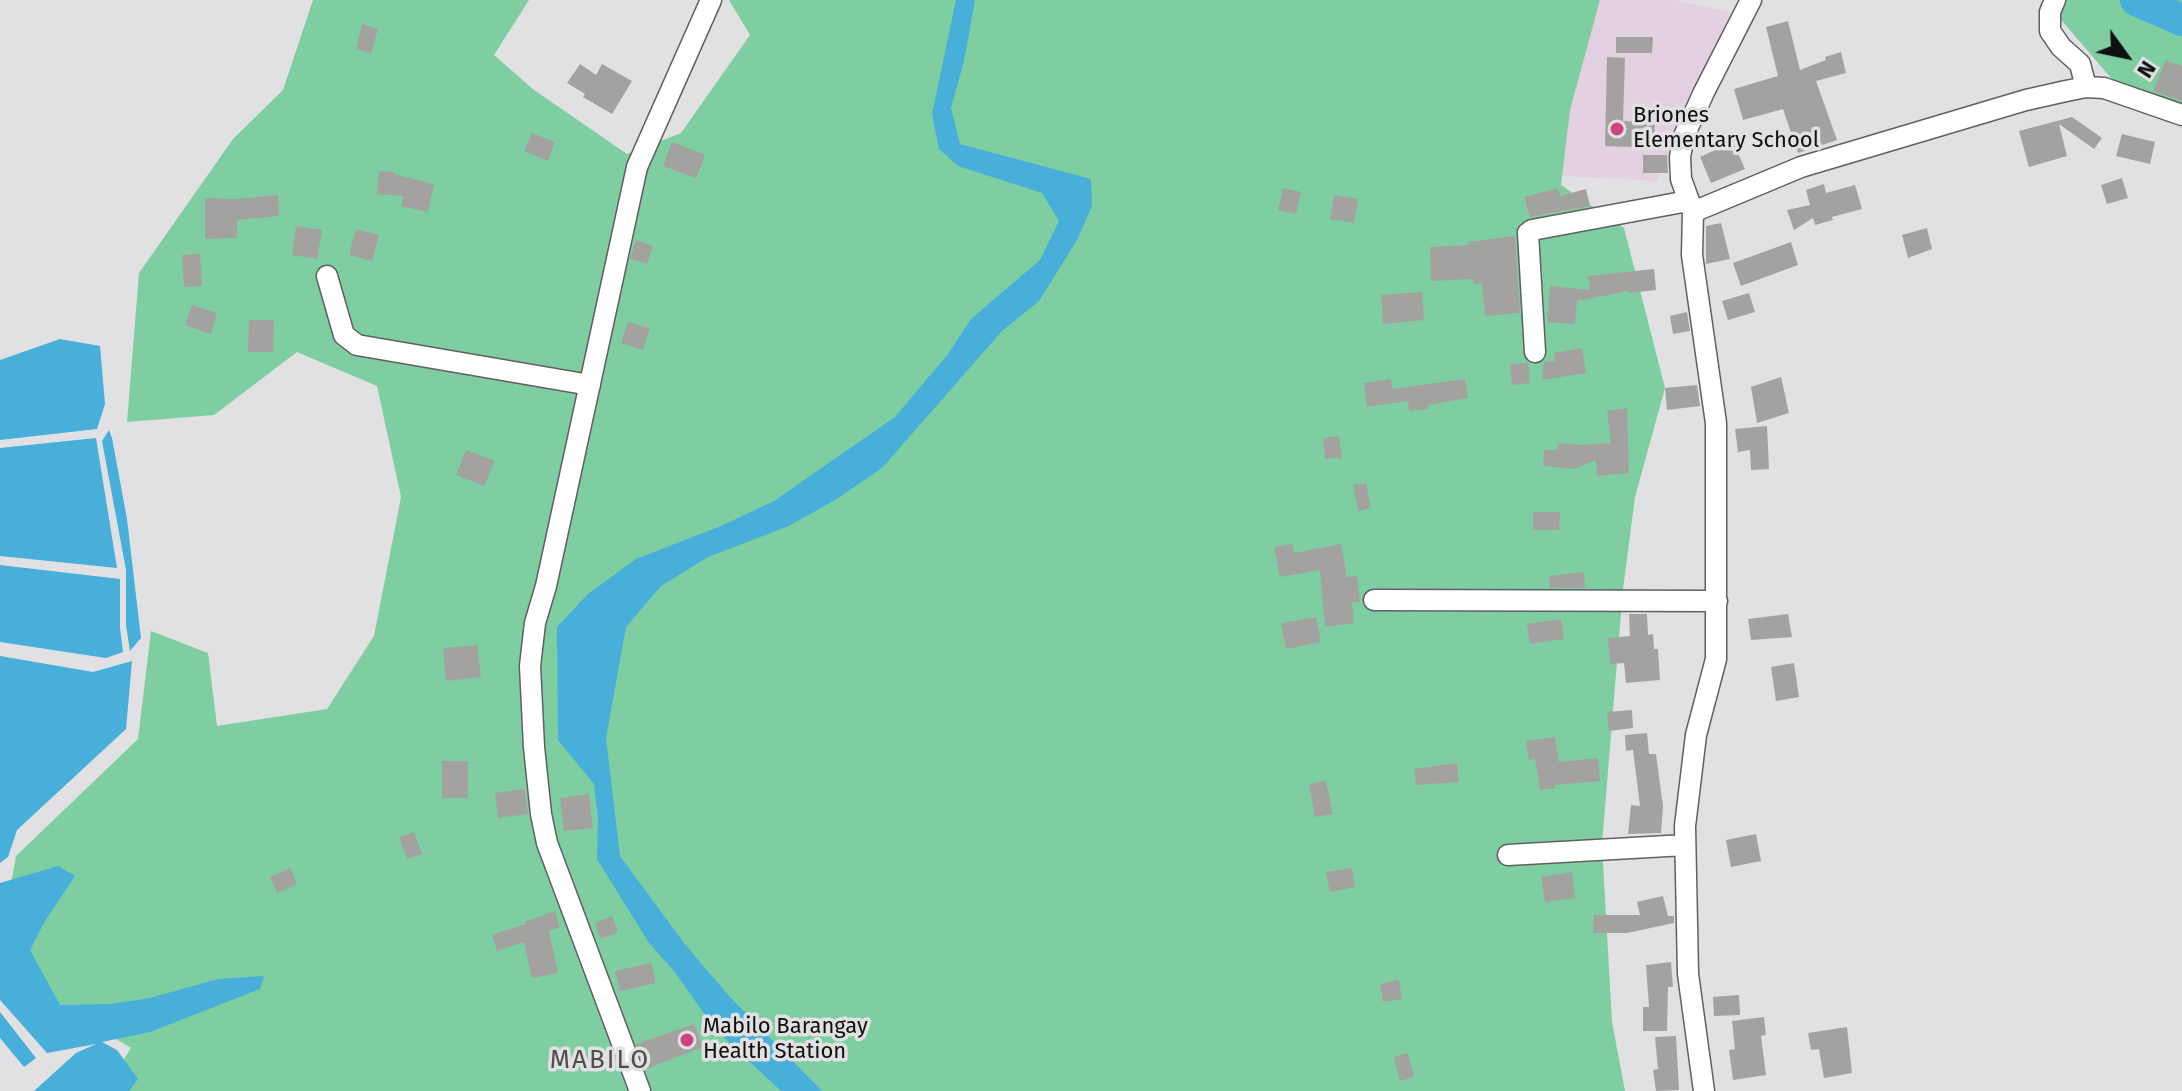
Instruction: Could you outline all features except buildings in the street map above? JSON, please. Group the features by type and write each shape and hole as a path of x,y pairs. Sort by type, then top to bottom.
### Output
{"street":[{"path":"640,1091 547,843 534,747 530,666 535,623 546,586 637,167 711,0"},
{"path":"1704,1091 1688,974 1685,826 1696,735 1716,659 1716,423 1692,255 1690,207 1681,179 1680,157 1684,136 1751,0"},
{"path":"2055,0 2050,12 2050,31 2061,47 2080,64 2086,87"},
{"path":"1535,352 1528,233 1532,230 1690,207 1801,167 2026,100 2086,87 2104,88 2182,115"},
{"path":"327,276 344,335 357,345 590,385"},
{"path":"1374,600 1717,601"},
{"path":"1508,855 1685,845"}],"shaded area":[{"name":"Briones Elementary School","path":"1567,0 1674,0 1730,12 1703,83 1656,181 1547,175"}],"green space":[{"path":"313,0 529,0 494,55 534,90 627,154 681,133 750,35 729,0 1600,0 1570,110 1561,185 1624,228 1665,388 1635,497 1623,589 1602,844 1612,1022 1625,1091 104,1091 131,1048 60,1005 1,939 16,856 138,739 151,631 208,653 217,726 327,709 374,636 401,497 377,386 297,352 214,415 127,422 139,273 233,139 283,90"},
{"path":"2044,0 2182,0 2182,121 2111,78"}],"water":[{"path":"956,0 975,0 964,61 951,108 960,144 1091,179 1092,206 1077,240 1039,301 1002,331 882,468 789,526 708,557 661,586 626,627 606,738 620,856 684,943 728,995 822,1091 781,1091 715,1029 674,971 649,943 597,859 598,818 594,784 558,740 557,627 588,594 636,559 721,526 774,501 895,417 948,354 971,319 1040,260 1059,221 1042,193 958,166 939,149 932,114"},
{"path":"60,339 100,346 105,404 97,429 0,440 0,360"},
{"path":"109,430 127,519 141,638 130,651 126,625 126,570 102,441"},
{"path":"96,438 117,568 0,556 0,448"},
{"path":"0,565 120,579 123,652 106,658 0,642"},
{"path":"0,656 93,672 132,661 126,729 17,830 8,857 0,863"},
{"path":"58,866 75,876 30,950 60,1005 111,1004 150,998 218,979 264,976 260,989 150,1032 102,1042 117,1050 138,1079 129,1091 34,1091 76,1053 96,1044 47,1053 0,1000 0,883"},
{"path":"0,1012 36,1058 24,1067 0,1038"}],"waterway":[{"path":"2136,0 2182,20"}],"place":[{"name":"Briones Elementary School","path":"1617,129"},
{"name":"Mabilo Barangay Health Station","path":"687,1040"}],"district":[{"name":"MABILO","path":"600,1061"}]}
